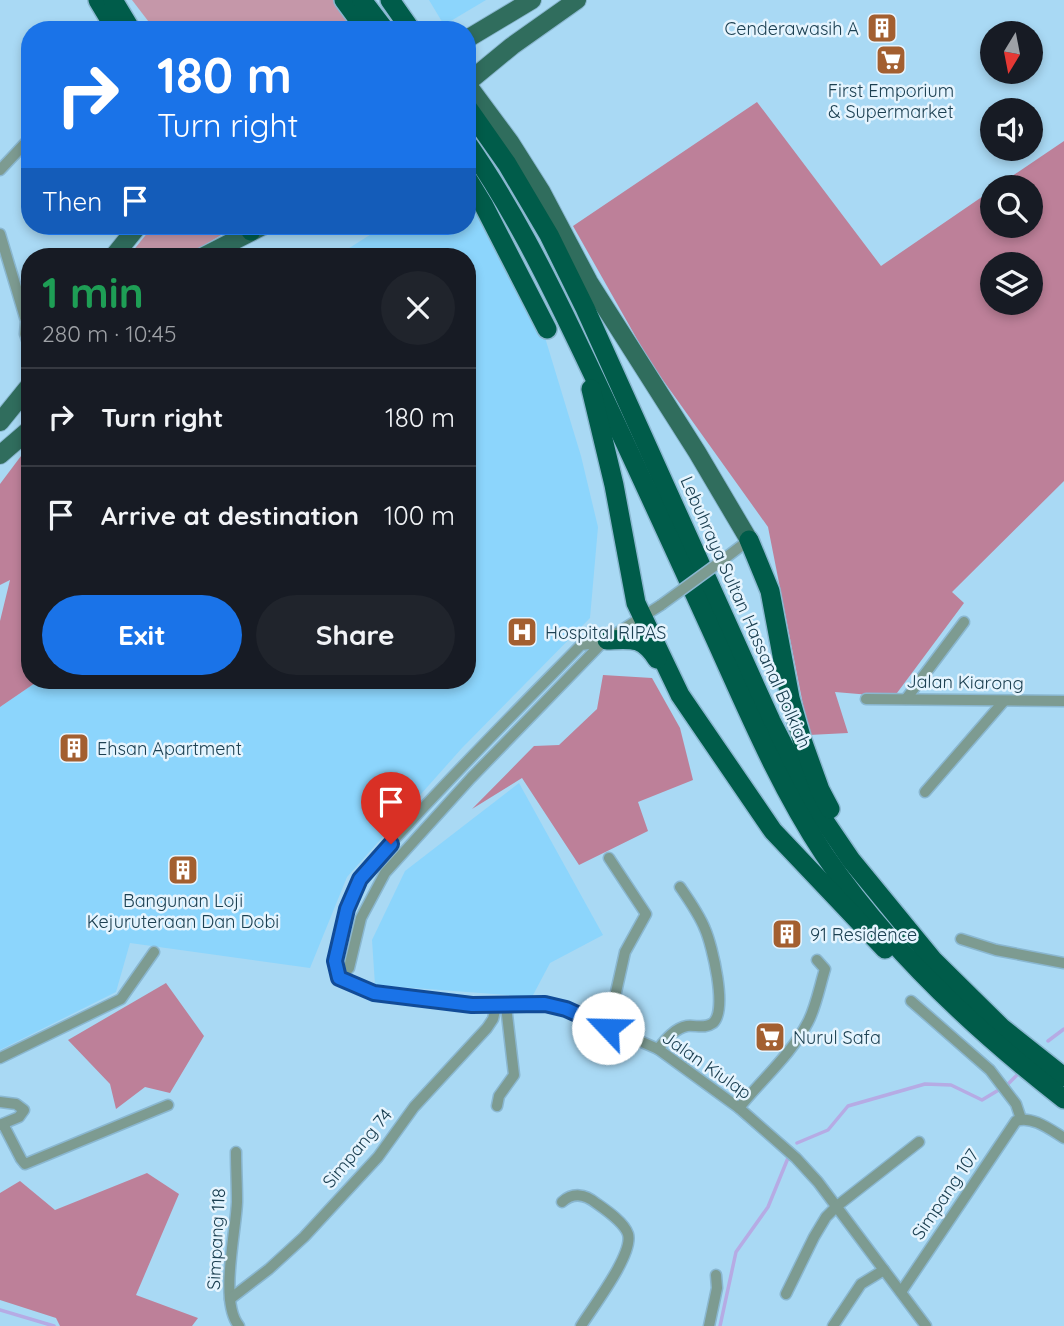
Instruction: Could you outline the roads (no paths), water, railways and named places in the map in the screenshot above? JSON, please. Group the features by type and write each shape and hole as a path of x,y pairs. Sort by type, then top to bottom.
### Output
{"highway":[{"path":"98,0 119,21"},
{"path":"113,0 123,21"},
{"path":"344,0 359,21"},
{"path":"362,0 377,21"},
{"path":"390,0 405,21"},
{"name":"Lebuhraya Sultan Hassanal Bolkiah","path":"476,120 507,164 542,223 584,308 793,765 815,807 851,860 898,920 968,997 1064,1077"},
{"name":"Lebuhraya Sultan Hassanal Bolkiah","path":"476,155 531,244 566,315 765,747 797,810 852,892 920,971 1006,1054 1064,1098"},
{"path":"476,193 547,329"},
{"path":"578,342 614,485 636,603 680,695"},
{"path":"749,540 771,592 790,698 821,790 842,831 898,920"},
{"path":"605,641 637,640 648,646 772,831 898,961 931,992 964,1014"}],"main road":[{"path":"476,34 532,0"},
{"path":"476,76 512,46 577,0"},
{"path":"476,96 510,142 541,191 589,282 697,452 749,540"},
{"path":"218,248 242,235"},
{"path":"0,422 21,396"},
{"path":"0,454 21,436"}],"street":[{"path":"0,170 21,148"},
{"path":"0,234 21,301"},
{"path":"339,978 349,968 361,918 385,873 447,804 605,641 661,605 749,540"},
{"path":"906,699 964,622"},
{"path":"339,978 335,961 340,936 347,909 360,879 461,766 581,645 605,641"},
{"name":"Jalan Kiarong","path":"866,699 1064,701"},
{"path":"925,792 1004,701"},
{"path":"608,1028 625,953 646,914 609,859"},
{"path":"658,1049 667,1038 684,1026 704,1027 713,1023 718,1016 720,1004 713,950 705,928 680,887"},
{"path":"961,939 996,950 1064,963"},
{"path":"0,1058 121,999 154,952"},
{"path":"739,1108 760,1081 786,1057 810,1019 825,968 817,960"},
{"name":"Jalan Kiulap","path":"339,978 374,993 501,1006 545,1004 566,1009 658,1049 739,1108 796,1158 836,1206 926,1326"},
{"path":"911,1001 990,1070 1016,1104 1021,1119 1043,1125 1064,1138"},
{"path":"497,1107 499,1096 514,1075 501,1006"},
{"name":"Simpang 74","path":"230,1299 304,1237 378,1157 414,1107 487,1028 501,1006"},
{"path":"0,1102 16,1104 23,1110 19,1117 2,1124 25,1164 168,1105"},
{"name":"Simpang 107","path":"901,1292 1012,1125 1021,1119"},
{"path":"786,1294 826,1217 836,1206 919,1142"},
{"name":"Simpang 118","path":"236,1152 237,1203 230,1299 233,1319 239,1326"},
{"path":"562,1202 568,1196 587,1196 628,1234 628,1245 623,1259 581,1326"},
{"path":"833,1326 860,1284 884,1270"},
{"path":"709,1326 717,1288 716,1275"}],"waterway":[{"path":"1048,1041 1064,1029"},
{"path":"797,1143 828,1130 848,1106 925,1084 951,1085 982,1100 1007,1085 1020,1072"},
{"path":"720,1326 736,1252 768,1207 788,1158"},
{"path":"0,1310 54,1326"}],"place":[{"name":"Cenderawasih A","path":"882,28"},
{"name":"First Emporium & Supermarket","path":"891,60"},
{"name":"Hospital RIPAS","path":"522,632"},
{"name":"Ehsan Apartment","path":"74,748"},
{"name":"Bangunan Loji Kejuruteraan Dan Dobi","path":"183,870"},
{"name":"91 Residence","path":"787,934"},
{"name":"Nurul Safa","path":"770,1037"}]}
